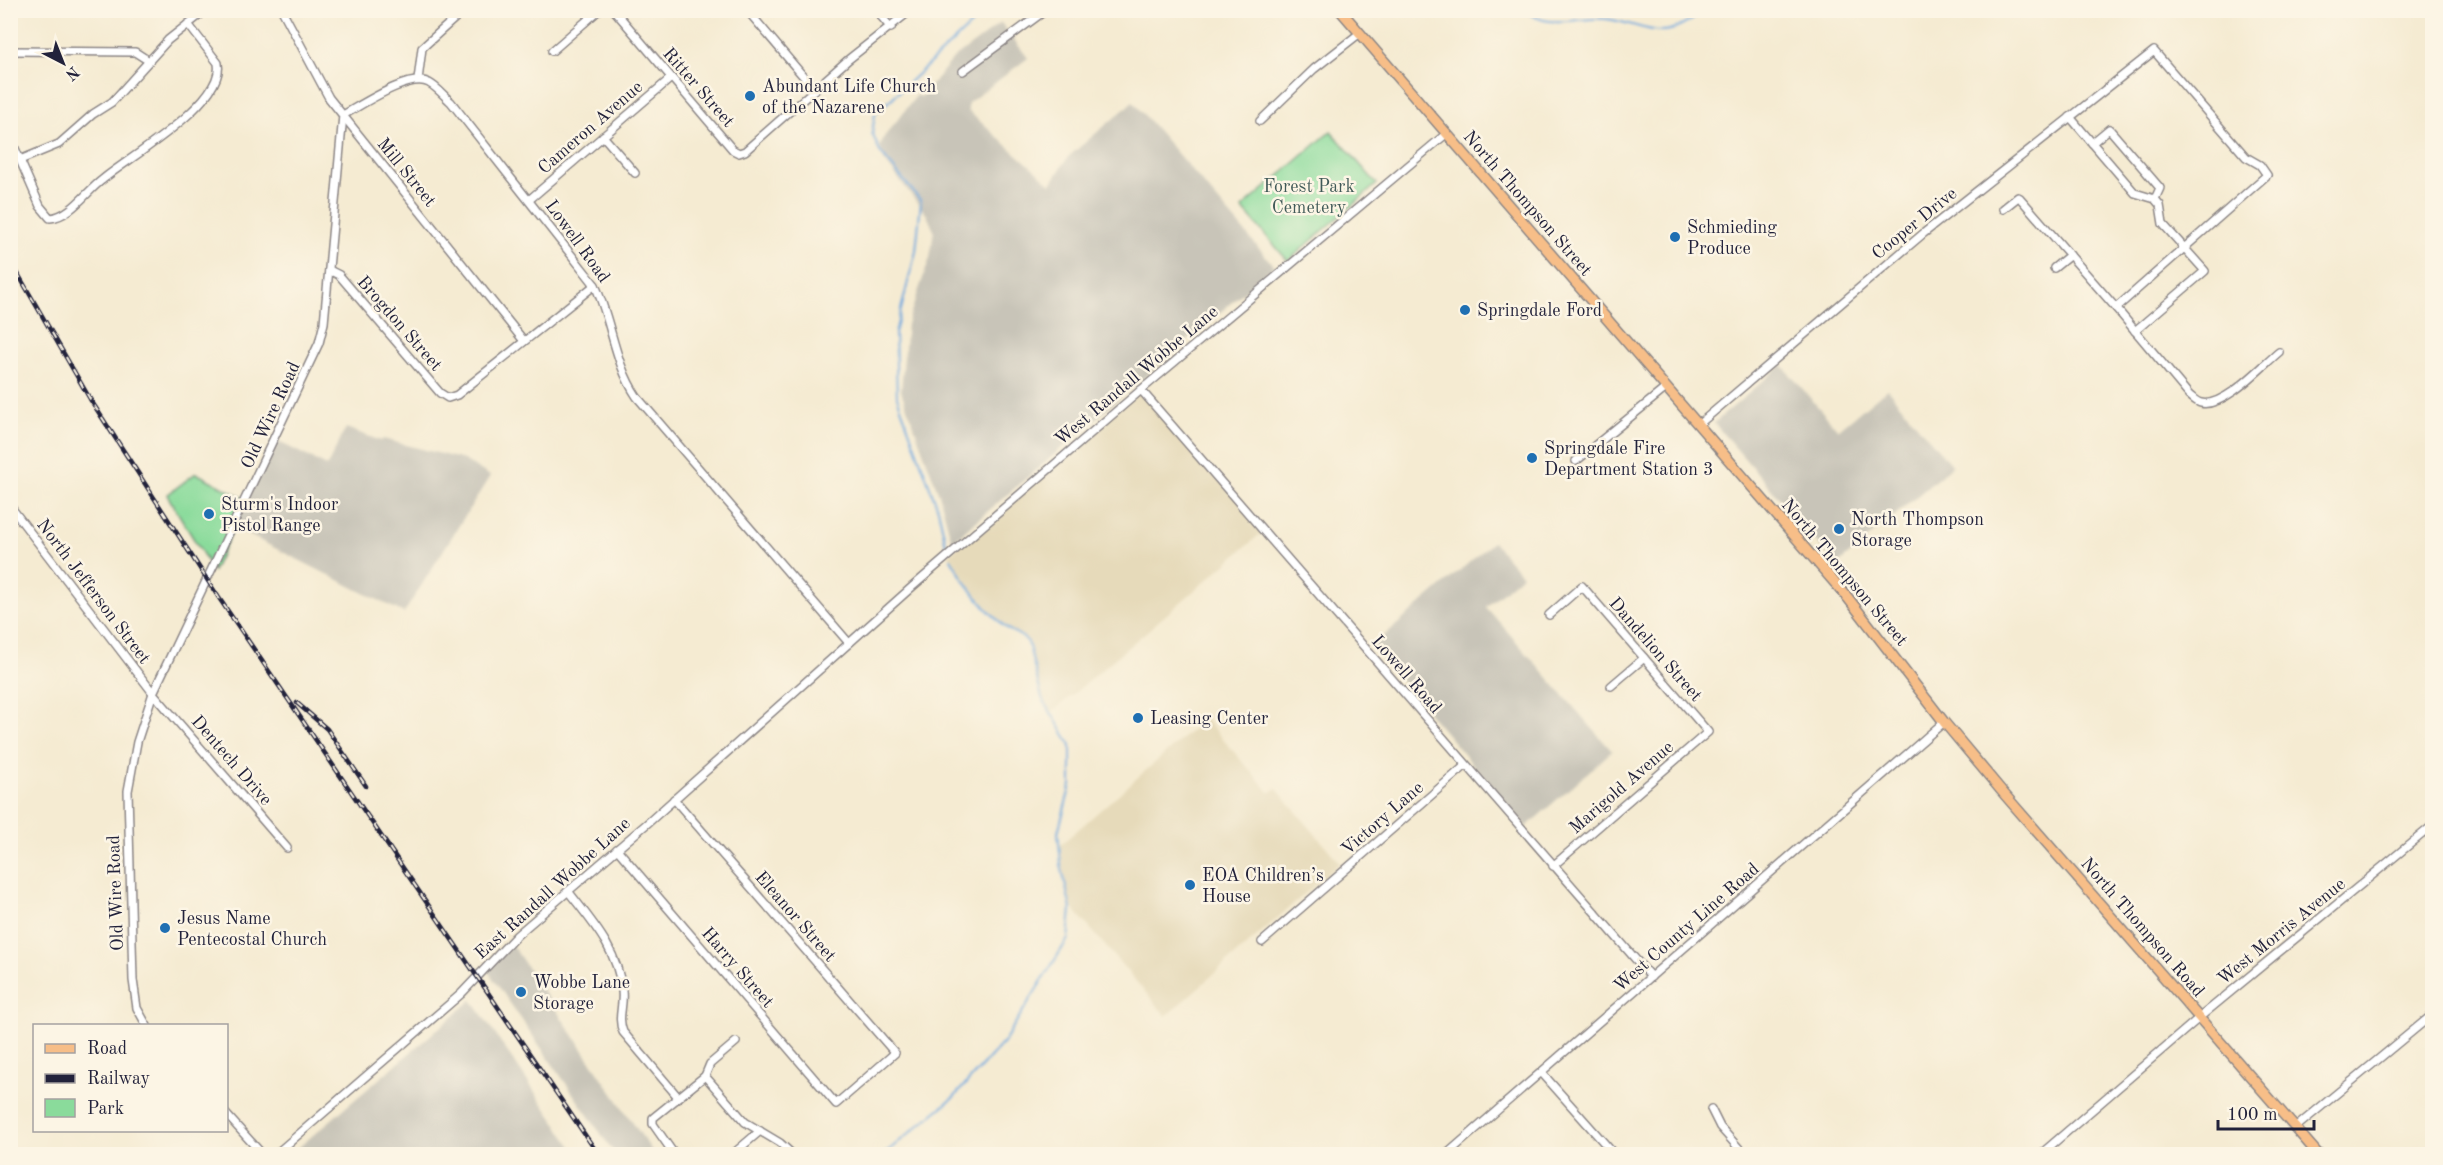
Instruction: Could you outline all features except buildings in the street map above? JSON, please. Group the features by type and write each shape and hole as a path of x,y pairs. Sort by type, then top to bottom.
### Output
{"main road":[{"name":"North Thompson Street","path":"1340,10 1848,598 1944,722"},
{"name":"North Thompson Road","path":"1944,722 2318,1155"}],"street":[{"path":"20,160 51,148 67,138 93,114 112,102 168,40 206,10"},
{"name":"Mill Street","path":"282,10 329,98 524,341"},
{"path":"343,115 406,82 418,80 422,48 464,10"},
{"path":"552,51 599,10"},
{"name":"Ritter Street","path":"614,10 733,150 739,153 745,151 815,90"},
{"path":"747,10 815,90 849,59 911,10"},
{"path":"876,10 891,28"},
{"path":"963,71 1046,10"},
{"path":"10,137 44,213 51,218 61,215 101,180 160,140 186,117 210,90 220,71 215,57 188,24"},
{"path":"1260,121 1309,74 1360,33"},
{"path":"10,51 135,52 149,60"},
{"name":"Cooper Drive","path":"1698,425 1924,233 2154,51 2246,157 2260,165 2267,175 2184,248"},
{"name":"Cameron Avenue","path":"529,200 671,78"},
{"name":"Lowell Road","path":"418,80 429,82 451,102 595,285 603,303 621,369 637,398 849,643"},
{"name":"Old Wire Road","path":"146,1024 137,1008 133,980 128,791 137,742 153,693 320,343 324,323 343,115"},
{"path":"2070,117 2135,193 2154,199 2162,211 2163,224 2205,272 2135,332"},
{"path":"2092,142 2109,129 2160,188 2154,199"},
{"name":"West Randall Wobbe Lane","path":"849,643 1141,390 1446,134"},
{"path":"603,136 635,173"},
{"path":"2003,209 2018,197 2020,198 2189,395 2198,402 2208,404 2227,396 2279,352"},
{"path":"2116,308 2184,248"},
{"path":"2054,268 2070,255"},
{"name":"Brogdon Street","path":"329,270 339,275 440,393 448,398 457,395 524,341"},
{"path":"524,341 595,285"},
{"path":"1576,461 1666,388"},
{"name":"Lowell Road","path":"1141,390 1651,976"},
{"name":"North Jefferson Street","path":"10,506 153,693"},
{"name":"Dandelion Street","path":"1549,615 1582,586 1708,732"},
{"name":"East Randall Wobbe Lane","path":"276,1155 461,993 517,935 849,643"},
{"path":"1611,686 1644,658"},
{"name":"Dentech Drive","path":"153,693 286,848"},
{"name":"West County Line Road","path":"1447,1155 1944,722"},
{"name":"Marigold Avenue","path":"1553,866 1708,732"},
{"name":"Victory Lane","path":"1262,942 1466,765"},
{"name":"Eleanor Street","path":"674,799 895,1053 836,1104"},
{"name":"West Morris Avenue","path":"2041,1155 2200,1017 2433,826"},
{"name":"Harry Street","path":"617,849 836,1104"},
{"path":"568,891 604,937 619,968 623,994 619,1022 622,1032 678,1097"},
{"path":"2295,1128 2433,1016"},
{"path":"674,1155 652,1120 705,1076 710,1064 736,1042"},
{"path":"1542,1073 1614,1155"},
{"path":"705,1076 745,1122 780,1143 792,1155"},
{"path":"1711,1109 1720,1127 1744,1155"},
{"path":"228,1116 262,1155"},
{"path":"733,1155 760,1131"}],"shaded area":[{"path":"1001,23 1028,58 968,103 968,111 1051,184 1068,157 1133,102 1274,266 952,542 940,497 901,391 907,324 930,258 934,231 927,215 884,160 880,146 884,137 917,95 921,97 954,58"},
{"path":"1782,365 1838,430 1887,389 1952,466 1837,565 1714,423"},
{"path":"1141,390 1264,531 1051,713 1042,698 1028,642 1023,636 1009,631 990,612 961,576 949,555"},
{"path":"346,428 381,441 383,439 464,460 490,476 404,613 233,527 275,440 327,466"},
{"path":"1493,542 1522,575 1486,607 1612,751 1526,827 1372,646"},
{"name":"EOA Children’s House","path":"1205,719 1270,793 1276,788 1340,863 1166,1016 1070,905 1059,846"},
{"path":"510,942 654,1154 615,1154 485,967"},
{"path":"472,1000 577,1154 292,1154 292,1153"}],"green space":[{"name":"Forest Park Cemetery","path":"1331,131 1377,184 1288,261 1242,208"},
{"name":"Sturm's Indoor Pistol Range","path":"196,473 247,500 213,571 167,495"}],"waterway":[{"path":"947,549 938,509 897,397 895,333 916,251 921,201 880,152 872,133 875,114 987,10"},
{"path":"1525,10 1542,20 1605,19 1663,31 1685,24 1704,10"},
{"path":"884,1154 954,1097 1003,1043 1068,939 1071,909 1061,865 1058,832 1071,785 1071,745 1042,698 1028,642 1004,626 989,611 968,586 951,559"}],"railway":[{"path":"10,260 90,399 219,598 598,1154"},
{"path":"297,703 327,729 366,786"}],"place":[{"name":"Abundant Life Church of the Nazarene","path":"750,96"},
{"name":"Schmieding Produce","path":"1675,237"},
{"name":"Springdale Ford","path":"1465,310"},
{"name":"Springdale Fire Department Station 3","path":"1532,458"},
{"name":"Sturm's Indoor Pistol Range","path":"209,514"},
{"name":"North Thompson Storage","path":"1839,529"},
{"name":"Leasing Center","path":"1138,718"},
{"name":"EOA Children’s House","path":"1190,885"},
{"name":"Jesus Name Pentecostal Church","path":"165,928"},
{"name":"Wobbe Lane Storage","path":"521,992"}]}
